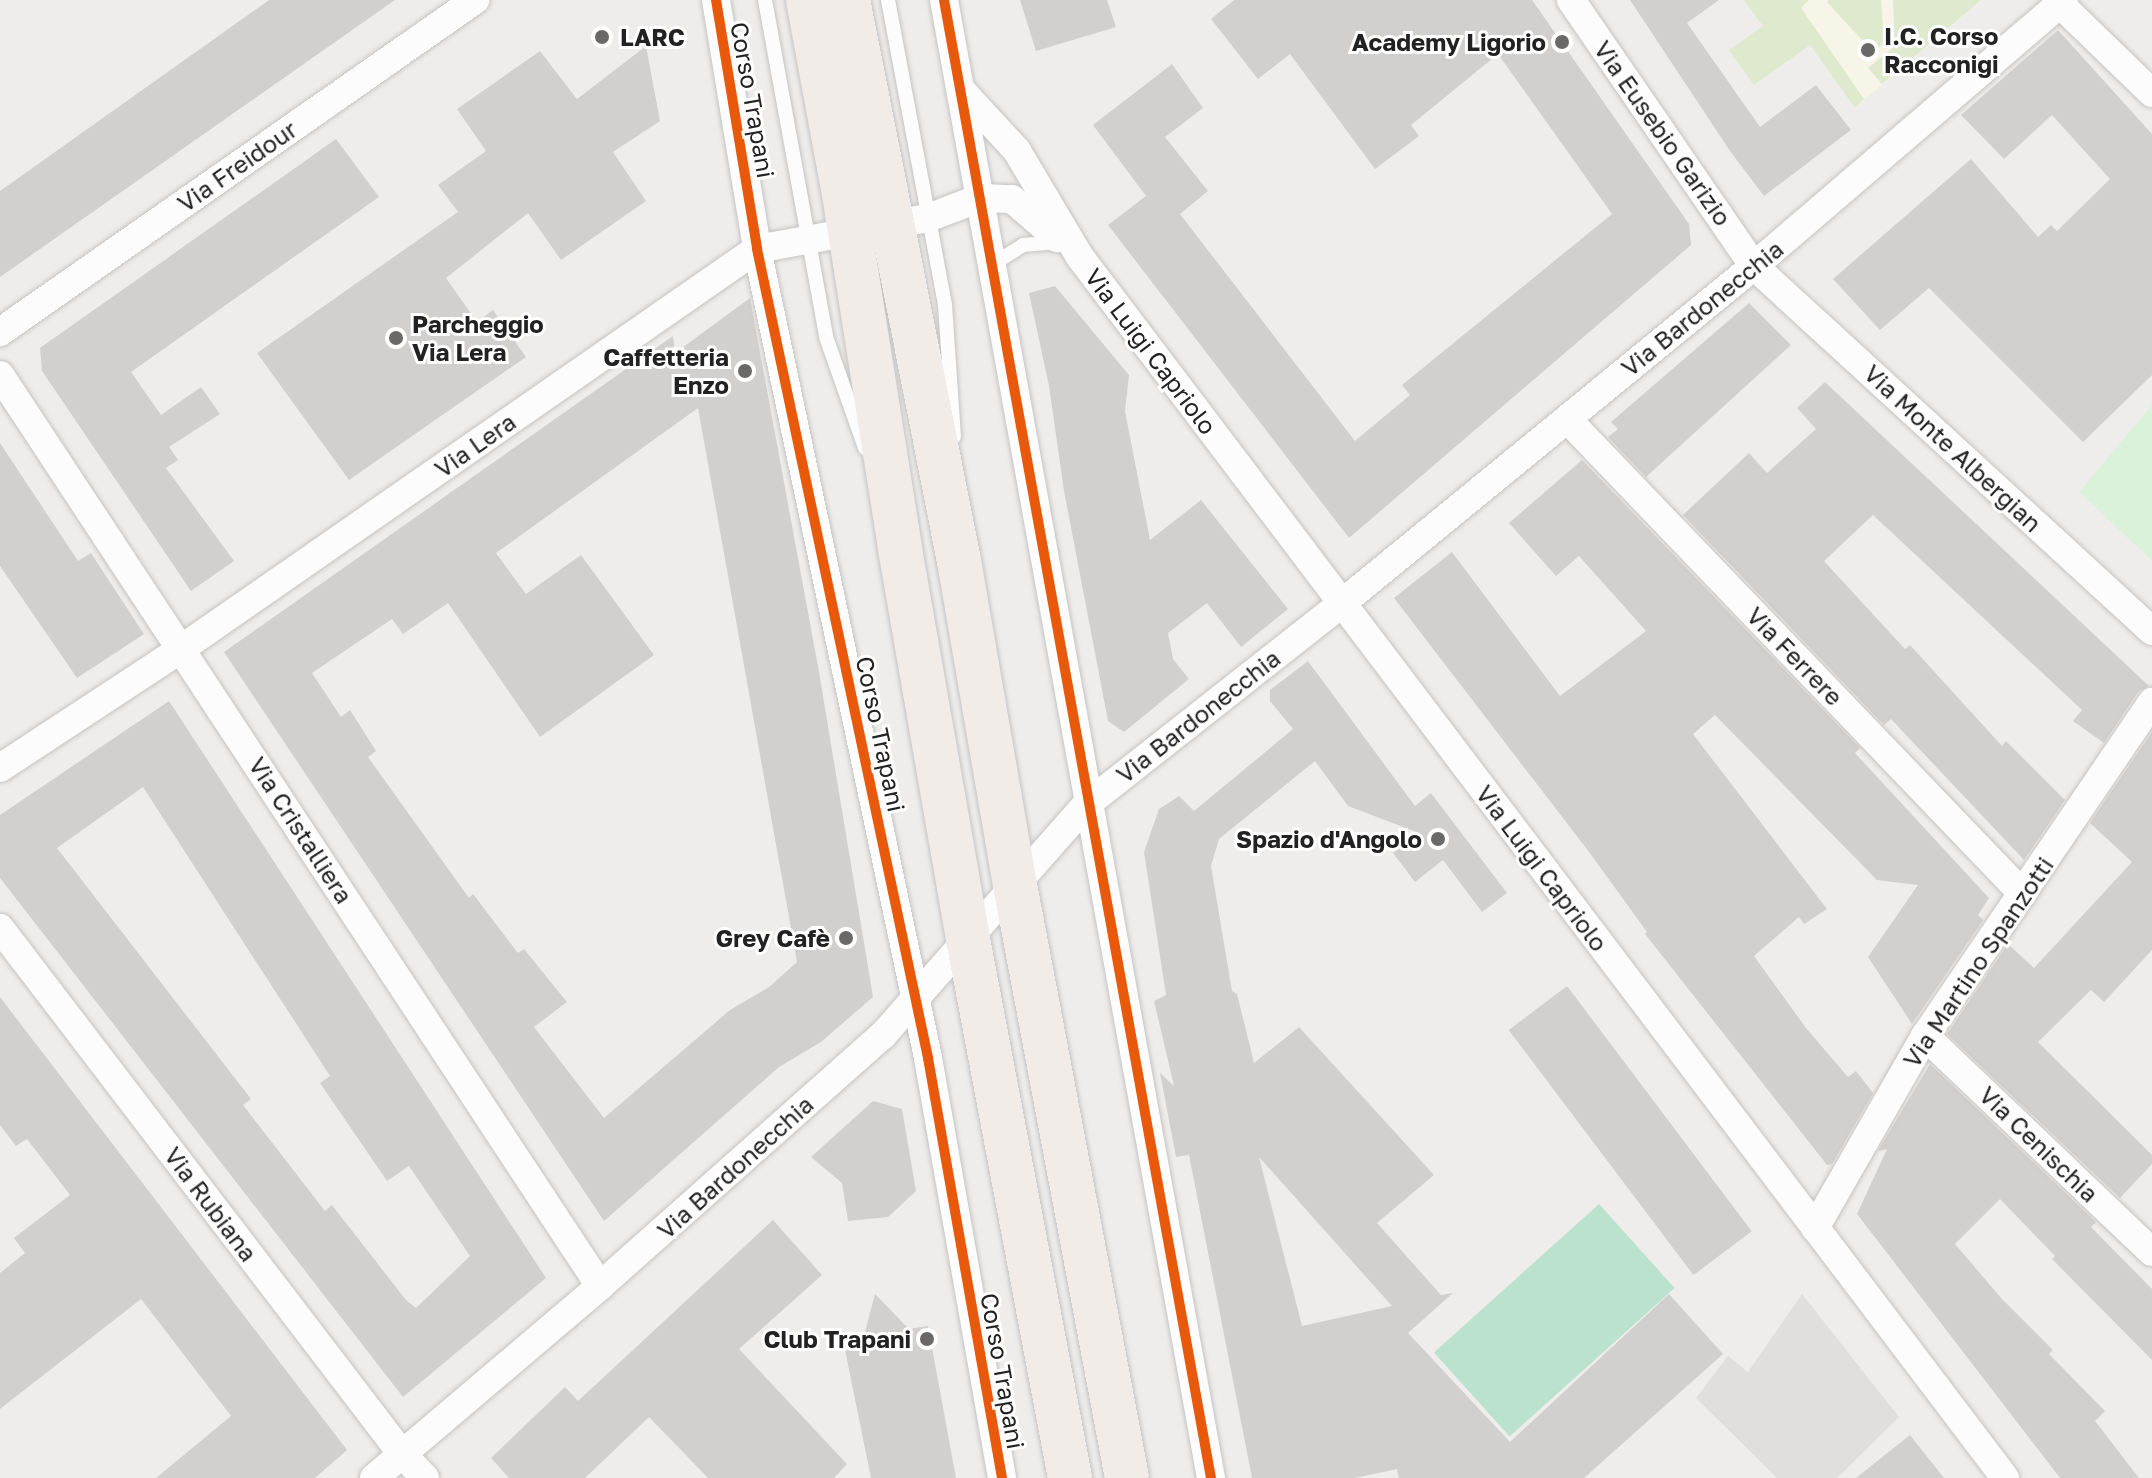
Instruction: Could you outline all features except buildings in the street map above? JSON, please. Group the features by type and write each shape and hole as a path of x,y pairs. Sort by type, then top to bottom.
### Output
{"main road":[{"name":"Corso Trapani","path":"808,0 959,561 1015,885 1127,1478"},
{"name":"Corso Trapani","path":"848,0 900,549 968,939 1070,1478"}],"street":[{"name":"Via Freidour","path":"0,332 475,0"},
{"name":"Corso Trapani","path":"716,0 757,249 916,999 1002,1478"},
{"path":"944,0 1211,1478"},
{"name":"Via Eusebio Garizio","path":"1571,0 1754,266"},
{"path":"2062,2 2152,93"},
{"name":"Via Bardonecchia","path":"374,1478 600,1286 871,1046 1087,804 1341,604 1754,266 2062,2"},
{"name":"Via Luigi Capriolo","path":"961,90 1017,151 1070,249 2005,1478"},
{"name":"Via Lera","path":"0,768 181,649 757,249 869,228 980,198"},
{"name":"Via Luigi Capriolo","path":"980,198 1012,199 1070,249"},
{"name":"Via Monte Albergian","path":"1754,266 2152,631"},
{"name":"Via Cristalliera","path":"0,375 600,1286"},
{"name":"Via Ferrere","path":"1567,419 2023,894"},
{"name":"Via Martino Spanzotti","path":"1815,1228 1925,1036 2152,702"},
{"name":"Via Rubiana","path":"0,928 402,1454 425,1478"},
{"name":"Via Cenischia","path":"1925,1036 2152,1252"}],"lane":[{"name":"Corso Trapani","path":"765,0 869,228 945,305 955,450"},
{"name":"Corso Trapani","path":"869,228 888,0"},
{"path":"993,264 1023,245 1070,249"},
{"name":"Corso Trapani","path":"955,466 959,561"}],"shaded area":[{"name":"I.C. Corso Racconigi","path":"1779,0 1981,0 1855,108"},
{"path":"1802,1294 1899,1417 1837,1478 1777,1478 1696,1398 1728,1356 1748,1372"}],"green space":[{"path":"1744,0 1809,0 1801,8 1864,99 1855,108 1810,45 1754,85 1729,50 1763,26"},
{"path":"1881,0 1884,43 1873,52 1827,2"},
{"path":"1893,0 1981,0 1882,84 1868,68 1895,46"},
{"path":"2152,405 2152,561 2079,492"},
{"path":"1599,1204 1675,1288 1510,1437 1434,1353"}],"cycle path":[{"path":"716,0 757,249 928,1058 1002,1478"},
{"path":"944,0 1211,1478"}],"place":[{"name":"LARC","path":"602,37"},
{"name":"Academy Ligorio","path":"1562,42"},
{"name":"I.C. Corso Racconigi","path":"1868,50"},
{"name":"Parcheggio Via Lera","path":"396,338"},
{"name":"Caffetteria Enzo","path":"745,371"},
{"name":"Spazio d'Angolo","path":"1438,839"},
{"name":"Grey Cafè","path":"846,938"},
{"name":"Club Trapani","path":"927,1339"}]}
